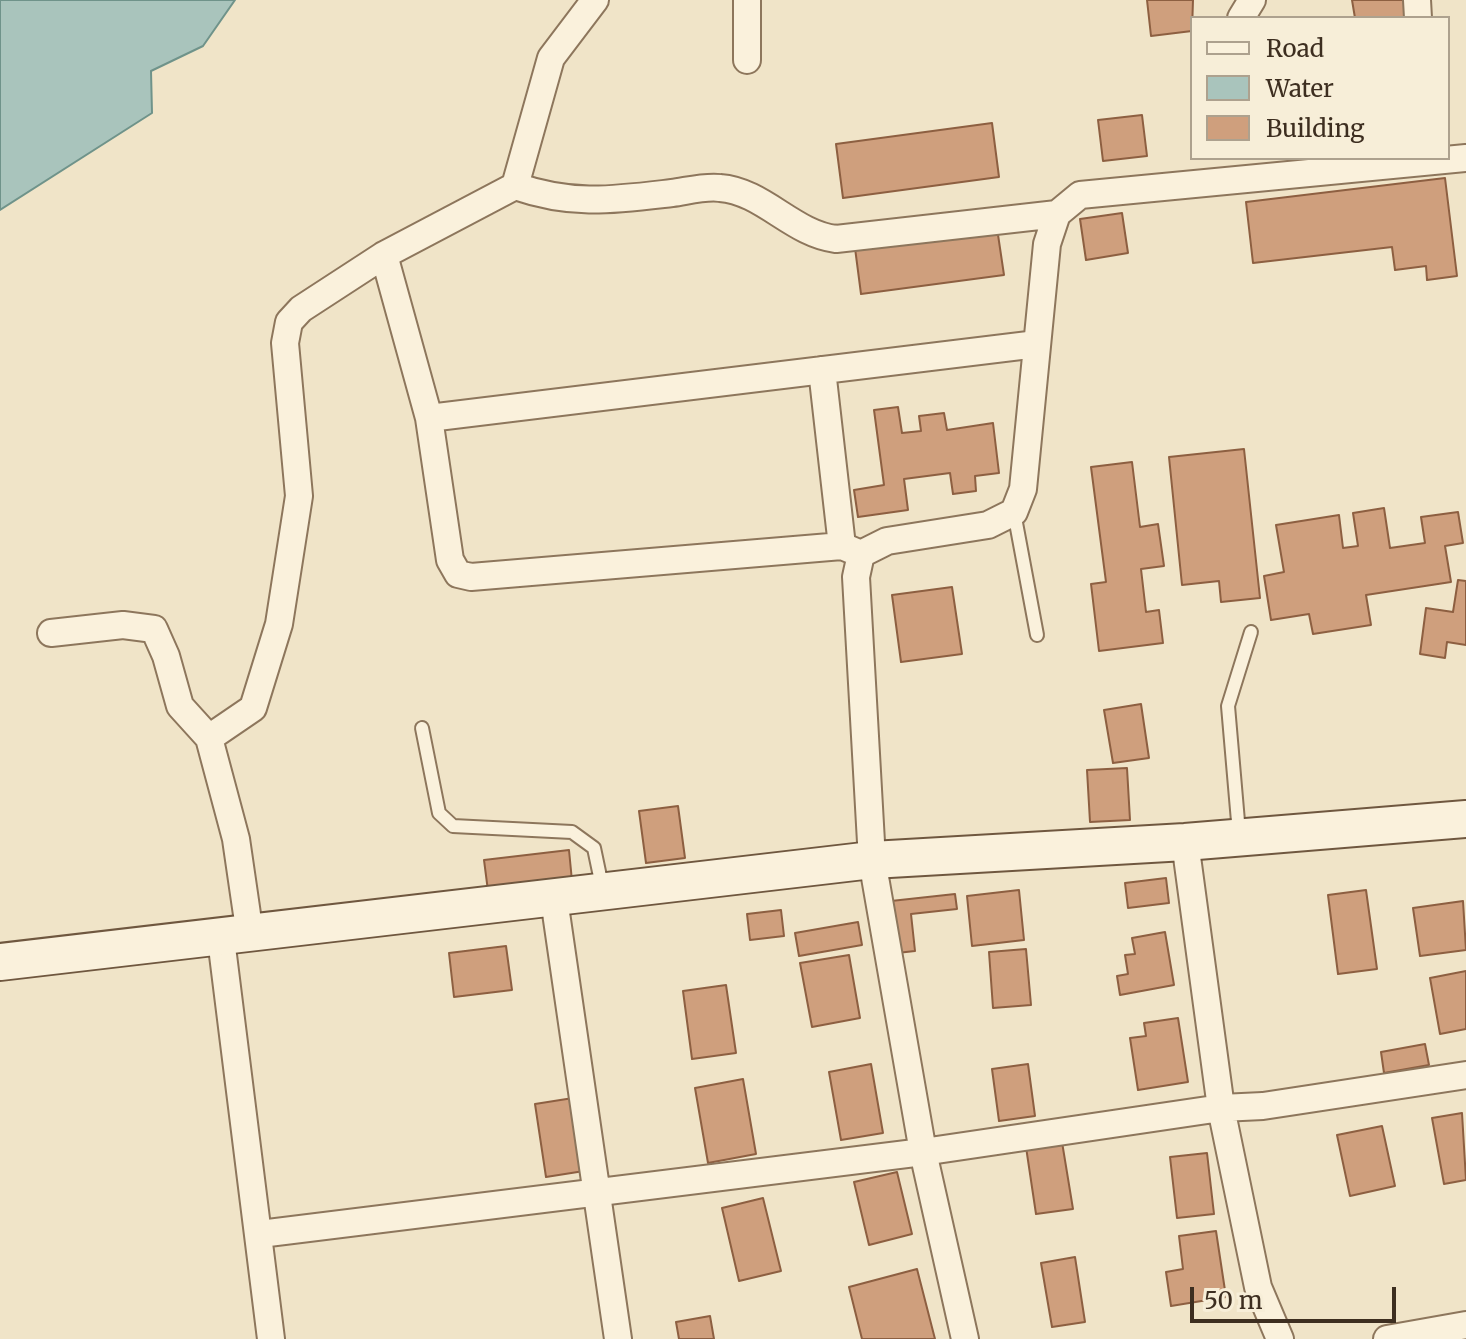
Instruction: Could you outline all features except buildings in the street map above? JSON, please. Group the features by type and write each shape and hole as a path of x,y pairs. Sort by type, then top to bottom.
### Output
{"street":[{"path":"209,738 253,708 279,624 299,496 285,343 289,322 301,309 384,255 515,186 551,58 595,0"},
{"path":"747,0 747,60"},
{"path":"384,255 429,418 450,560 458,574 471,577 852,550 887,541 988,525 1014,512 1023,489 1047,244 1057,214 1080,195 1216,170 1431,160"},
{"path":"515,186 552,199 603,201 720,187 740,193 817,237 836,239 1057,214"},
{"path":"429,418 1037,344"},
{"path":"822,370 856,577 872,860 923,1152 965,1339"},
{"path":"51,633 123,625 154,629 166,656 180,706 209,738 236,839 236,937 271,1339"},
{"path":"0,962 236,937 872,860 1185,842 1466,819"},
{"path":"1185,842 1221,1108 1258,1287 1280,1339"},
{"path":"554,899 618,1339"},
{"path":"260,1234 923,1152 1466,1075"},
{"path":"1387,1339 1466,1325"}],"lane":[{"path":"1014,512 1037,635"},
{"path":"1240,838 1228,706 1251,632"},
{"path":"422,728 439,813 453,826 572,832 594,848 604,893"}],"water":[{"path":"0,0 235,0 203,46 151,71 152,113 0,210"}]}
